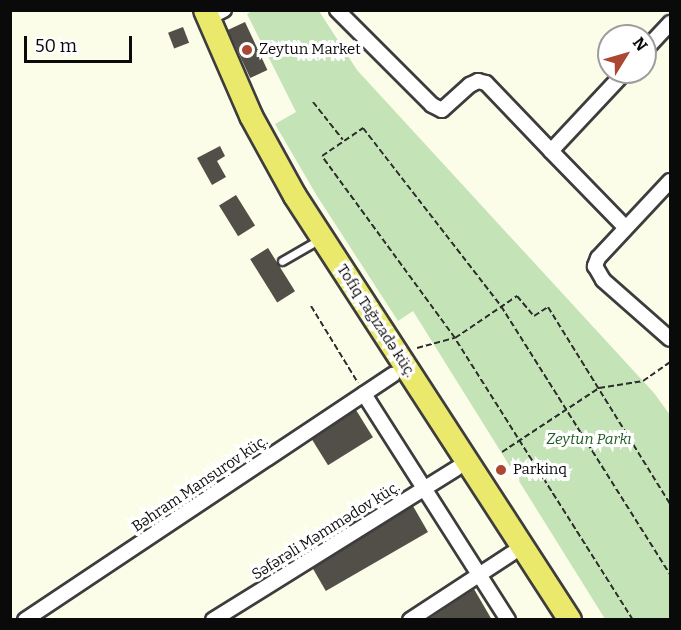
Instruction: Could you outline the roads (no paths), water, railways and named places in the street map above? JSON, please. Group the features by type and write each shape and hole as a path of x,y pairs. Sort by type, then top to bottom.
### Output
{"main road":[{"name":"Tofiq Tağızadə küç.","path":"207,12 239,122 284,201 311,244 396,364 570,620"},
{"name":"Tofiq Tağızadə küç.","path":"207,12 271,154 456,470 553,620"}],"street":[{"path":"336,10 432,105 442,110 470,85 478,81 486,83 626,228"},
{"path":"657,37 670,23"},
{"path":"551,151 614,84"},
{"path":"670,181 598,258 595,266 597,273 670,338"},
{"name":"Bəhram Mansurov küç.","path":"25,620 364,394 396,364"},
{"path":"364,394 508,620"},
{"name":"Səfərəli Məmmədov küç.","path":"213,620 456,470"},
{"path":"410,620 511,554"}],"lane":[{"path":"282,261 311,244"}],"place":[{"name":"Zeytun Market","path":"247,50"},
{"name":"Parkinq","path":"501,470"}],"park label":[{"name":"Zeytun Parkı","path":"589,440"}]}
